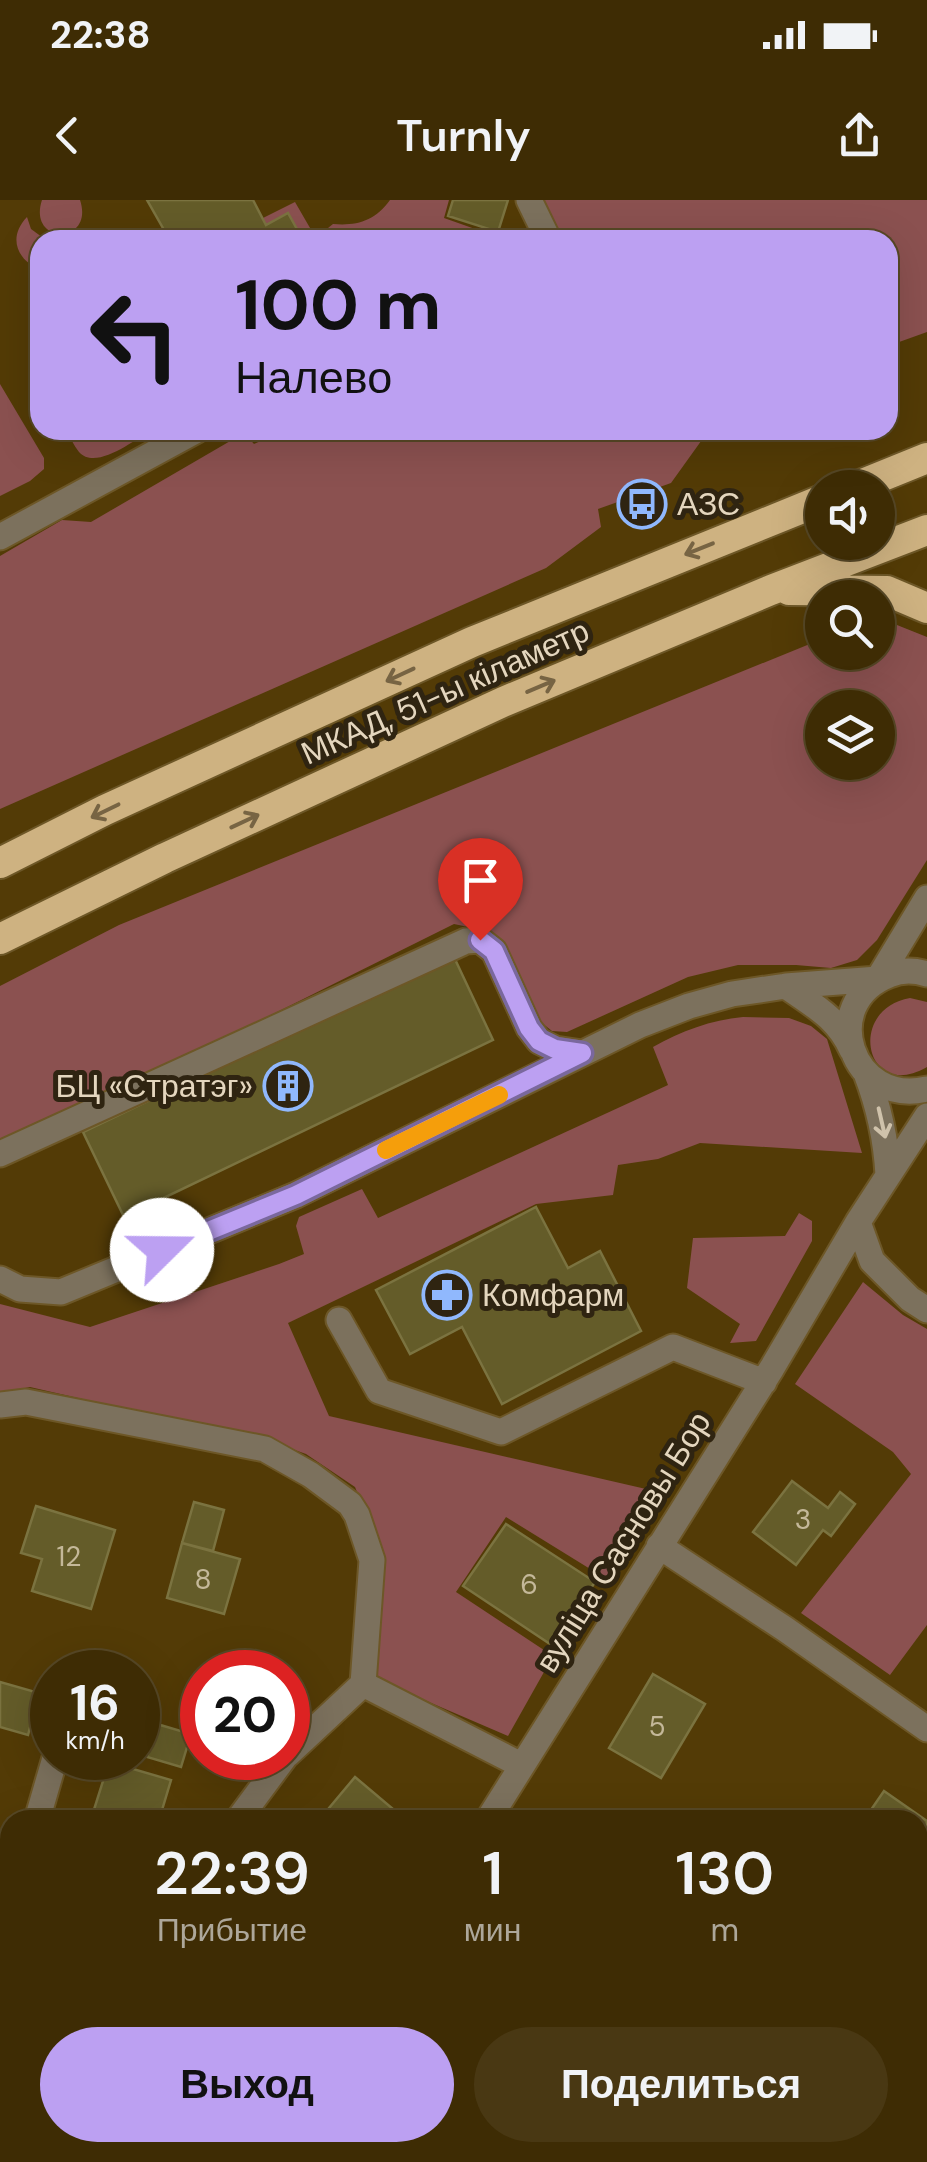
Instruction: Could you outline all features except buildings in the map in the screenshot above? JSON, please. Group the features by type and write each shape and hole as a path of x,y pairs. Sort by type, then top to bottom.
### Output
{"highway":[{"path":"895,471 927,458"},
{"name":"МКАД, 51-ы кіламетр","path":"0,863 105,810 472,642 805,507"},
{"name":"МКАД, 51-ы кіламетр","path":"0,939 502,702 927,530"},
{"path":"771,590 887,592 927,608"}],"street":[{"path":"529,200 544,230"},
{"path":"0,537 179,440"},
{"path":"852,1050 852,1010 863,992 878,979 927,898"},
{"path":"0,1154 466,941 480,940 494,951 529,1028 539,1041 555,1049 582,1053"},
{"path":"0,1279 20,1289 61,1292 296,1195 640,1025 688,1006 786,986 878,979 898,972 927,974"},
{"path":"786,986 833,1020 866,1073 886,1139 888,1175"},
{"path":"866,1073 897,1091 927,1089"},
{"name":"вуліца Сасновы Бор","path":"494,1810 927,1116"},
{"path":"858,1222 872,1261 910,1299 927,1310"},
{"path":"339,1320 378,1392 502,1432 673,1346 764,1382"},
{"path":"0,1405 26,1402 265,1449 311,1475 350,1504 372,1560 363,1684 310,1730"},
{"path":"658,1546 784,1628 927,1729"},
{"path":"363,1684 521,1765"},
{"path":"40,1810 49,1780"},
{"path":"246,1810 268,1780"}],"shaded area":[{"path":"42,200 80,200 82,215 73,230 49,230 40,215"},
{"path":"390,200 449,200 444,218 478,230 328,230 333,224 365,221"},
{"path":"544,200 927,200 927,332 898,342 898,230 559,230"},
{"path":"295,202 311,230 297,230 288,213 266,225 263,218"},
{"path":"27,217 32,230 30,264 17,247 21,225"},
{"path":"0,384 44,458 44,469 0,496"},
{"path":"72,440 135,440 95,458 86,457"},
{"path":"232,440 250,440 254,444 263,440 702,440 671,483 598,509 601,527 546,568 0,809 0,556 62,520 91,522"},
{"path":"895,624 927,637 927,860 877,940 857,960 831,968 738,965 688,977 567,1032 552,1031 542,1023 498,942 478,929 454,924 0,1150 0,986 119,925 805,646 805,670 895,670"},
{"path":"910,998 927,1002 927,1067 906,1075 889,1073 878,1064 871,1050 871,1034 877,1018 890,1006"},
{"path":"743,1017 789,1018 811,1026 827,1039 862,1153 700,1143 658,1159 618,1165 613,1195 536,1204 288,1323 329,1416 646,1489 653,1506 608,1580 506,1517 456,1592 553,1656 508,1736 373,1678 385,1561 355,1487 306,1454 275,1443 30,1387 0,1393 0,1304 90,1327 279,1264 304,1254 296,1226 299,1217 362,1189 378,1218 668,1085 653,1047 696,1027"},
{"path":"799,1213 812,1221 812,1241 756,1341 730,1343 740,1324 687,1288 693,1238 785,1236"},
{"path":"863,1282 927,1329 927,1625 890,1675 801,1613 911,1474 893,1452 795,1384"}],"slow traffic":[{"path":"386,1150 499,1095"}],"place":[{"name":"АЗС","path":"642,504"},
{"name":"БЦ «Стратэг»","path":"288,1086"},
{"name":"Комфарм","path":"447,1295"}],"route":[{"path":"162,1250 296,1195 582,1053 555,1049 539,1041 529,1028 494,951 480,940"}]}
